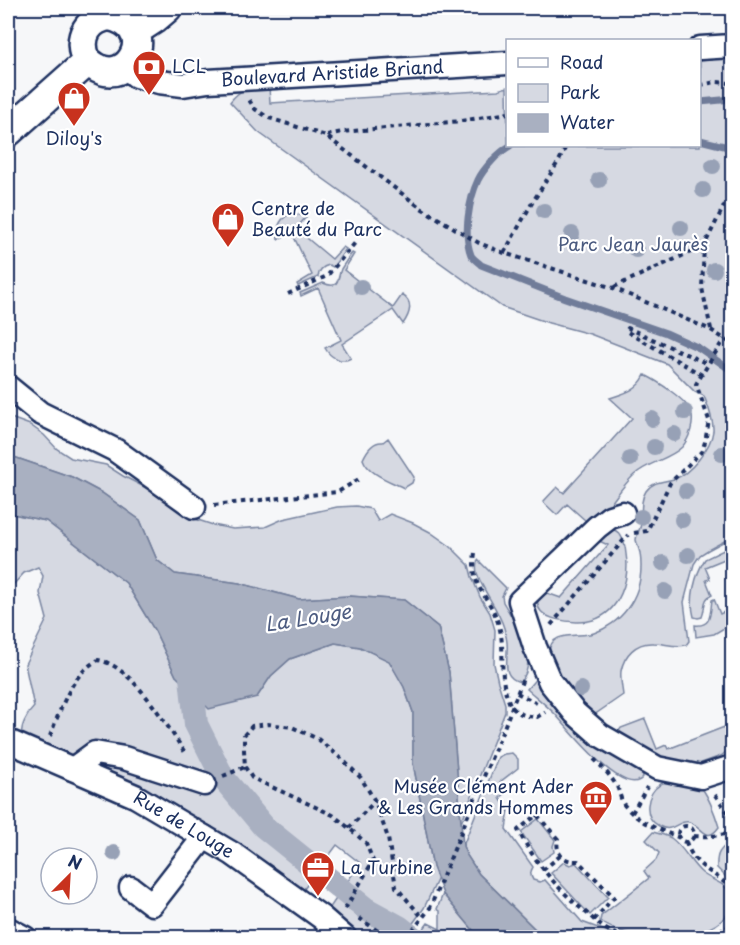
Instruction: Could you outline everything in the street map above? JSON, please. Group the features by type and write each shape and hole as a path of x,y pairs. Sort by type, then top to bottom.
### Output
{"main road":[{"path":"134,32 167,8"},
{"path":"110,12 127,22 134,32 137,46 135,55 125,67 106,72 87,62 83,38 93,22 100,17 110,12"},
{"path":"8,132 87,62"}],"street":[{"path":"701,48 732,46"},
{"name":"Boulevard Aristide Briand","path":"125,67 136,76 183,85 244,78 506,63"},
{"path":"8,387 40,413 115,450 194,507"},
{"path":"623,513 610,517 597,527 520,601 535,647 550,682 575,713 600,735 657,768 701,777 732,767"},
{"name":"Rue de Louge","path":"8,741 135,796 233,854 321,917 345,938"},
{"path":"73,769 96,753 124,758 204,784"},
{"path":"131,888 152,904 204,837"},
{"path":"8,929 26,938"}],"path":[{"path":"244,78 246,96 255,109 269,118 326,136 421,208 479,243 613,288 711,330 732,344"},
{"path":"701,85 716,82 732,83"},
{"path":"326,136 342,132 461,121 506,113"},
{"path":"504,253 566,147"},
{"path":"711,330 702,288 704,246 732,190"},
{"path":"288,294 327,276 355,243"},
{"path":"613,288 704,246"},
{"path":"702,375 626,331 628,328 708,364"},
{"path":"407,938 430,908 535,647 629,533 646,531 670,483 702,451 709,420 696,384 724,339"},
{"path":"194,507 338,492 362,477"},
{"path":"476,553 474,563 476,582 494,611 499,626 502,638 503,683 512,707 523,715 537,717 548,710 517,693"},
{"path":"41,756 75,681 85,669 98,660 110,663 131,678 161,718 204,784"},
{"path":"388,938 344,908 356,893 373,861 366,843 333,815 252,778 245,767 244,735 252,726 268,724 292,727 318,739 361,778 375,801 388,838 396,887 423,918"},
{"path":"594,758 618,787 624,805 632,813 651,826 678,837 681,841 691,840 694,831 686,825 681,827 678,837"},
{"path":"632,813 657,768"},
{"path":"350,828 375,801"},
{"path":"594,920 614,897 578,861 571,862 560,856 557,850 558,839 537,815 518,830 528,850 543,870 572,901 594,920 611,933 633,938"},
{"path":"694,836 707,837 732,832"},
{"path":"687,842 690,854 698,864 726,883 732,890"},
{"path":"543,870 560,856"},
{"path":"702,938 727,928 732,919"}],"green space":[{"name":"Parc Jean Jaurès","path":"732,57 732,537 700,555 694,564 684,602 689,641 686,645 647,643 636,647 628,655 621,671 623,695 591,717 565,687 554,670 549,653 551,645 560,637 594,633 603,629 620,617 631,603 637,590 641,568 636,540 641,525 644,495 652,485 674,479 687,472 704,452 711,438 713,427 704,396 695,392 667,364 590,334 502,307 258,132 230,102 243,91 269,86 270,103 498,90 506,87 506,147 701,147 701,61"},
{"path":"294,213 306,217 296,229 332,259 343,247 346,249 333,267 329,265 324,267 318,277 298,286 297,284 312,275 292,233 278,239 279,226 283,219"},
{"path":"352,253 354,254 344,270 393,308 402,295 408,301 410,308 403,324 393,310 342,344 351,358 340,360 333,357 325,348 341,340 318,288 301,296 300,293 323,283 335,284 341,269"},
{"path":"645,375 671,391 688,407 692,421 689,435 685,444 677,451 634,475 598,518 575,533 586,521 567,504 557,515 543,502 557,487 564,493 632,418 610,398 635,388"},
{"path":"8,417 30,425 71,458 106,465 150,490 189,517 213,525 233,529 265,527 283,519 337,507 356,506 371,509 378,521 390,514 413,523 450,546 469,565 480,597 490,613 495,630 494,664 505,704 505,712 461,823 449,672 438,627 404,600 349,596 299,599 239,583 175,574 157,560 140,520 102,493 72,477 8,455"},
{"path":"388,438 414,477 412,483 404,488 374,473 363,459 368,449"},
{"path":"8,513 46,521 126,583 155,631 176,676 257,697 271,676 290,659 335,643 360,647 389,660 404,687 413,712 413,763 433,867 438,878 424,908 403,937 358,937 327,912 360,863 337,845 301,893 22,736 25,721 34,707 25,664 47,619 40,593 43,576 38,567 24,573 8,588"},
{"path":"610,529 622,538 627,564 621,593 610,610 593,620 577,622 557,619 541,611 538,605 539,597 547,593 561,598 608,545 597,540"},
{"path":"732,546 732,556 705,567 710,579 706,580 712,595 705,601 702,617 694,617 693,595 701,565 705,559"},
{"path":"478,560 506,588 502,596 503,602 519,630 527,652 526,673 520,682 508,674 505,631 477,573"},
{"path":"714,599 720,614 726,611 731,624 714,634 696,637 695,625 705,624"},
{"path":"539,675 642,770 643,777 635,782 623,779 610,771 583,746 555,714 527,689"},
{"path":"645,719 657,749 666,745 668,749 727,726 729,730 732,729 732,747 721,756 693,766 663,762 617,734 621,728"},
{"path":"512,753 518,759 518,768 500,782 507,792 500,798 504,808 509,810 506,829 533,867 531,877 540,882 545,880 582,922 622,937 543,937 479,874 466,854 463,846 498,757"},
{"path":"679,779 698,785 705,792 719,827 715,832 707,834 689,822 664,828 650,817 648,805 652,793 663,783"},
{"path":"538,819 555,840 554,852 541,861 521,832"},
{"path":"653,832 675,841 698,869 725,887 731,894 732,903 729,911 715,925 701,932 665,937 628,933 600,921 601,916 649,878 644,871 656,860 659,853 646,840"},
{"path":"732,840 732,883 717,868 717,858 724,846"},
{"path":"564,862 570,865 576,863 608,897 590,915 551,873"},
{"path":"443,894 479,937 417,938 428,923 440,929 440,911 437,909"}],"water":[{"name":"La Louge","path":"8,455 72,477 102,493 140,520 157,560 175,574 239,583 299,599 349,596 404,600 438,627 449,672 463,846 479,874 543,937 479,937 443,894 433,867 413,763 413,712 404,687 389,661 360,647 335,643 290,659 271,676 257,697 209,709 176,676 155,631 126,583 46,521 8,513"}],"waterway":[{"path":"701,102 732,99"},
{"path":"701,140 732,148"},
{"path":"508,147 488,166 475,188 467,227 467,238 474,259 481,265 565,298 666,333 699,348 732,371"},
{"path":"189,659 196,724 223,778 264,827 366,909 399,927 413,938"}],"place":[{"name":"LCL","path":"149,96"},
{"name":"Diloy's","path":"74,127"},
{"name":"Centre de Beauté du Parc","path":"228,248"},
{"name":"Musée Clément Ader & Les Grands Hommes","path":"596,826"},
{"name":"La Turbine","path":"318,897"}]}
